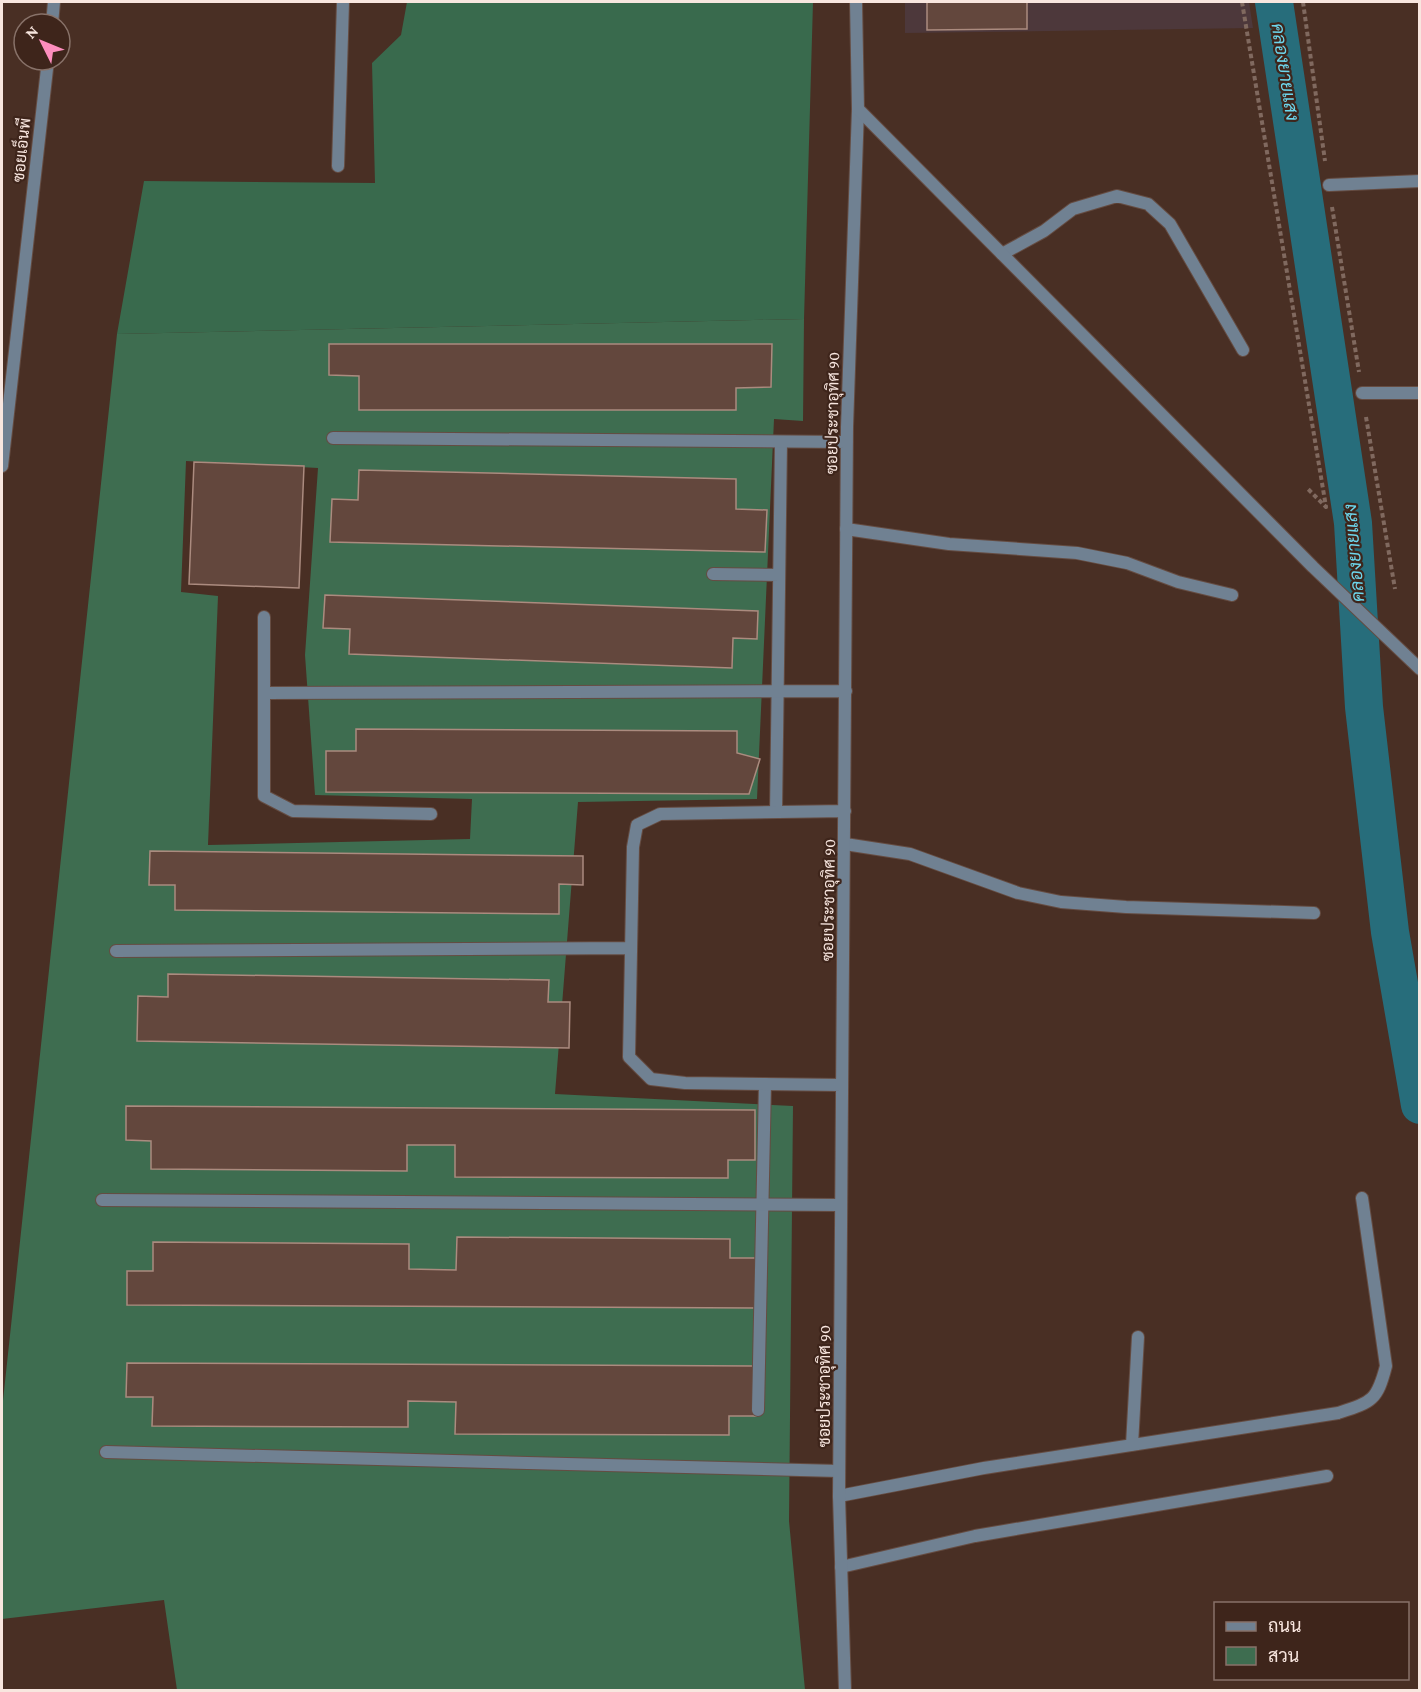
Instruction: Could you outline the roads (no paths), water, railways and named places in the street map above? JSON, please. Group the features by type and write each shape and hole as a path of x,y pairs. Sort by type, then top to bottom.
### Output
{"street":[{"path":"338,166 344,2"},
{"name":"ซอยประชาอุทิศ 90","path":"845,1690 839,1471 847,442 858,109 856,2"},
{"name":"ซอยเอ็นพี","path":"2,466 4,423 47,72"},
{"path":"858,109 1312,567 1419,669"},
{"path":"1329,185 1419,181"},
{"path":"1002,254 1044,231 1073,210 1118,196 1148,204 1170,224 1243,350"},
{"path":"1362,393 1419,393"},
{"path":"333,438 847,442"},
{"path":"776,812 781,442"},
{"path":"846,529 949,544 1077,553 1127,563 1178,582 1232,595"},
{"path":"713,574 779,575"},
{"path":"264,617 264,796 293,811 431,814"},
{"path":"264,693 846,691"},
{"path":"842,1085 685,1083 651,1079 629,1057 633,847 637,825 660,814 845,811"},
{"path":"845,844 910,854 1018,893 1061,903 1126,908 1314,913"},
{"path":"116,951 631,948"},
{"path":"758,1410 765,1084"},
{"path":"839,1496 984,1468 1338,1413 1365,1404 1379,1391 1386,1366 1362,1198"},
{"path":"102,1200 841,1205"},
{"path":"1132,1445 1138,1337"},
{"path":"106,1452 839,1471"},
{"path":"841,1567 975,1536 1327,1476"}],"waterway":[{"name":"คลองยายแสง","path":"1274,2 1353,523 1364,707 1390,932 1420,1105"}]}
